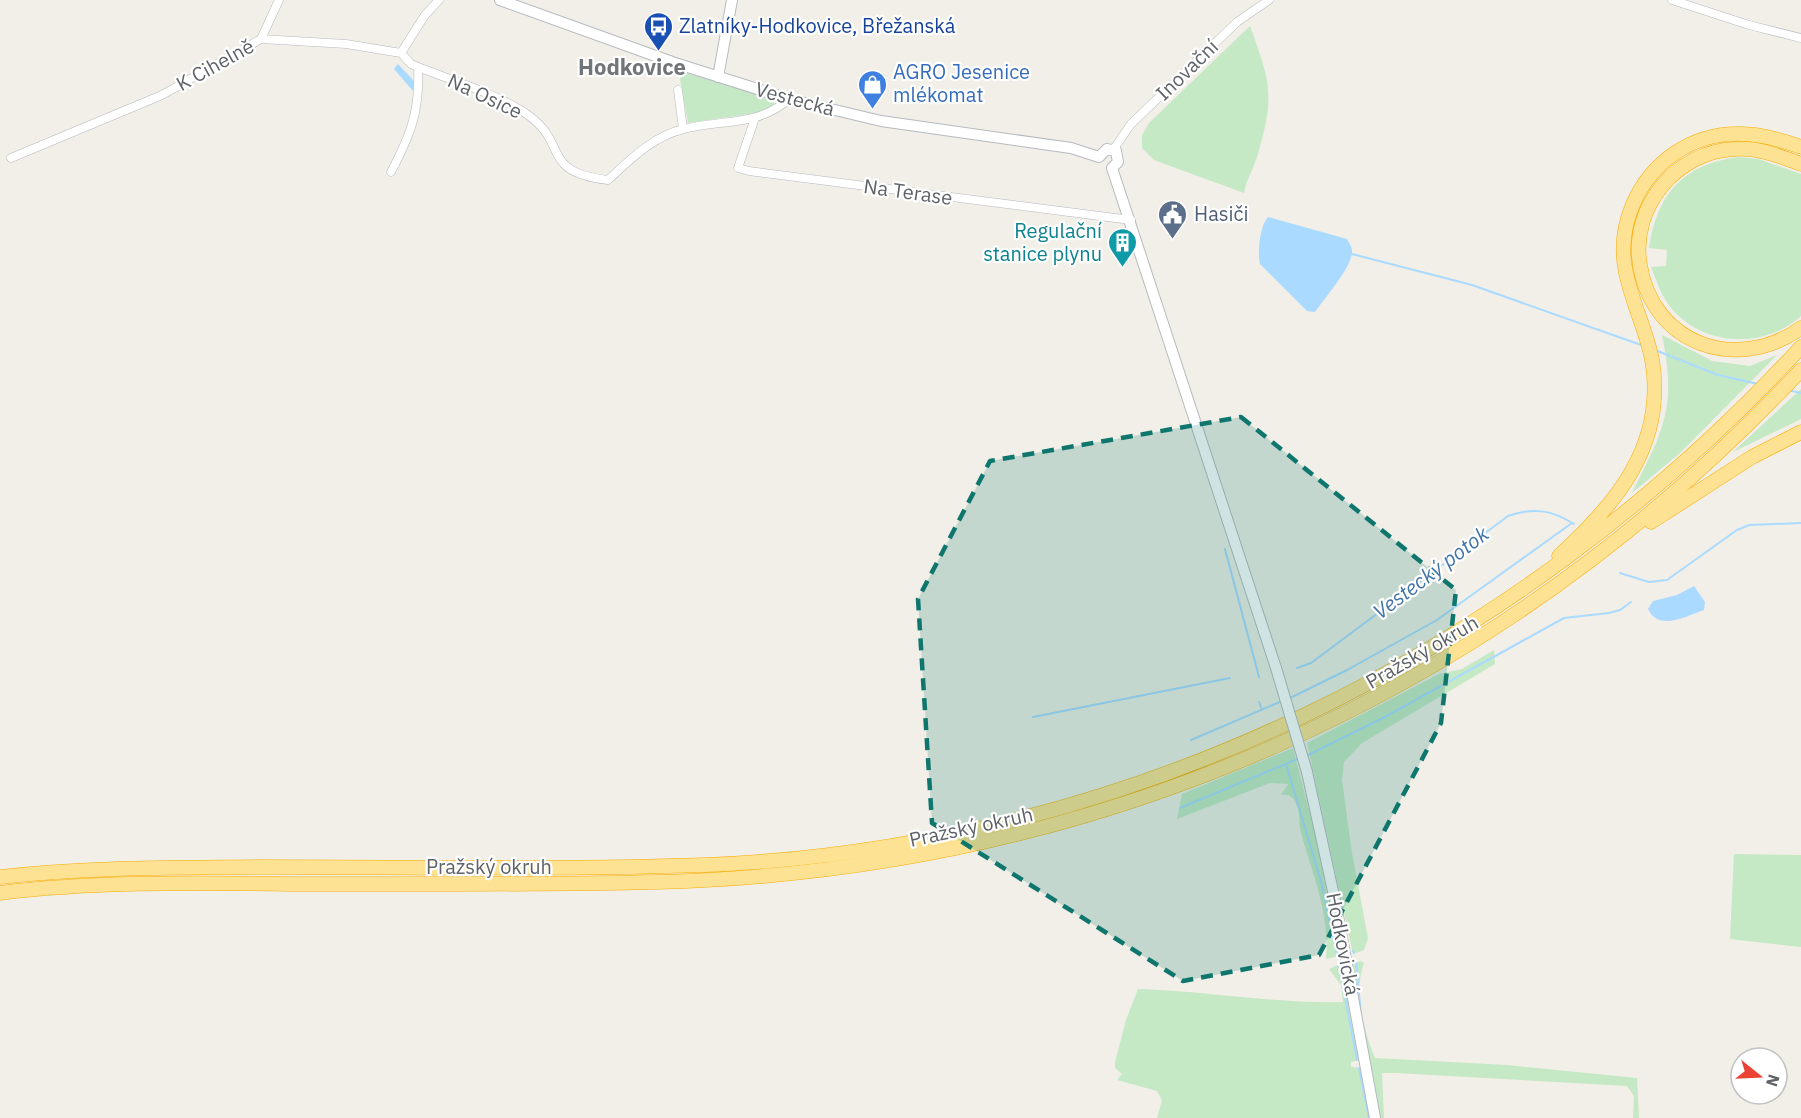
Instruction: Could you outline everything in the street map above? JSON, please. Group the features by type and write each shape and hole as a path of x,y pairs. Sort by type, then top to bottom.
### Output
{"highway":[{"path":"1521,592 1593,524 1629,476 1644,445 1652,417 1654,382 1652,354 1628,280 1623,246 1629,214 1649,177 1681,149 1700,140 1721,135 1753,134 1801,147"},
{"path":"1801,164 1772,153 1744,149 1713,152 1693,160 1671,176 1653,199 1643,222 1639,251 1643,278 1653,301 1667,321 1693,340 1721,350 1744,351 1772,345 1801,328"},
{"name":"Pražský okruh","path":"0,877 104,870 181,868 711,864 860,850 962,832 1084,801 1233,748 1321,708 1389,673 1521,592 1627,513 1695,454 1801,347"},
{"name":"Pražský okruh","path":"0,893 50,888 207,884 679,881 811,872 965,848 1099,812 1216,772 1297,737 1372,700 1464,648 1535,602 1603,552 1692,478 1797,375"},
{"path":"1603,552 1752,457 1801,432"}],"street":[{"path":"261,39 279,0"},
{"path":"400,53 425,15 439,0"},
{"name":"Vestecká","path":"500,0 789,99 881,121 1071,148 1099,157 1103,166 1112,168"},
{"path":"718,76 732,0"},
{"name":"Inovační","path":"1113,150 1131,124 1237,22 1269,0"},
{"path":"1672,0 1749,25 1801,38"},
{"name":"K Cihelně","path":"11,158 162,95 261,39 346,44 400,53"},
{"name":"Na Osice","path":"400,53 418,67 484,93 528,115 548,136 563,166 579,175 608,180 649,144 682,129 755,118 773,113 789,99"},
{"name":"Na Osice","path":"391,172 415,122 420,97 418,67"},
{"path":"678,90 682,129"},
{"name":"Na Terase","path":"755,118 738,168 1131,220"},
{"path":"1099,157 1105,150 1113,150"},
{"name":"Vestecká","path":"1112,168 1119,159 1113,150"},
{"name":"Vestecká","path":"1112,168 1131,220 1276,668"},
{"name":"Hodkovická","path":"1276,668 1307,772 1336,905 1375,1118"}],"highlighted area":[{"path":"1241,417 1456,590 1441,723 1319,955 1183,981 932,823 918,599 990,461"}],"green space":[{"path":"1250,26 1266,77 1268,104 1263,136 1244,193 1154,160 1142,148 1142,135 1149,123"},
{"path":"686,73 773,99 775,107 769,111 688,123 680,78"},
{"path":"1739,157 1758,159 1801,174 1801,316 1786,327 1770,334 1735,339 1718,337 1701,331 1686,322 1672,309 1662,294 1651,267 1666,266 1667,250 1649,248 1659,212 1666,197 1676,185 1702,167"},
{"path":"1662,335 1712,361 1750,366 1777,355 1680,453 1632,493 1660,434 1665,417 1668,381"},
{"path":"1801,389 1801,419 1733,452"},
{"path":"1494,650 1495,664 1362,743 1344,762 1342,780 1352,853 1368,938 1364,950 1353,954 1307,743 1439,674 1462,669"},
{"path":"1293,748 1316,837 1339,956 1326,959 1327,942 1323,911 1301,833 1298,808 1289,795 1281,795 1288,784 1270,783 1177,819 1182,794"},
{"path":"1734,854 1801,855 1801,947 1730,939"},
{"path":"1360,961 1364,963 1360,986 1361,1011 1375,1058 1507,1065 1637,1078 1639,1118 1633,1118 1634,1096 1627,1086 1382,1073 1384,1118 1378,1118 1353,965"},
{"path":"1340,964 1360,1060 1351,1062 1351,1067 1361,1068 1371,1118 1157,1118 1162,1100 1157,1091 1117,1080 1122,1074 1115,1068 1115,1062 1126,1020 1138,989 1292,1001 1343,1002 1341,985 1329,969"}],"water":[{"path":"398,64 414,81 413,91 394,69"},
{"path":"1268,217 1347,239 1351,246 1352,253 1347,267 1315,312 1307,311 1260,264 1260,239"},
{"path":"1694,586 1705,602 1704,610 1666,621 1653,616 1648,609 1653,601 1677,595"}],"waterway":[{"path":"1352,254 1472,285 1644,346"},
{"path":"1655,350 1718,375 1758,384"},
{"path":"1787,390 1801,393"},
{"name":"Vestecký potok","path":"1297,668 1311,663 1508,516 1526,511 1542,511 1574,524"},
{"path":"1288,699 1347,670 1437,620 1572,523"},
{"name":"Vestecký potok","path":"1620,573 1649,582 1667,580 1737,530 1749,525 1801,523"},
{"path":"1225,549 1259,677"},
{"path":"1306,756 1383,718 1564,618 1609,613 1620,610 1631,602"},
{"name":"Vestecký potok","path":"1033,717 1230,678"},
{"path":"1191,740 1282,701"},
{"path":"1259,702 1262,710"},
{"path":"1180,808 1300,758"},
{"path":"1286,764 1322,885 1337,956"},
{"path":"1356,963 1361,1014"},
{"path":"1339,965 1357,1060"},
{"path":"1359,1068 1369,1118"}],"place":[{"name":"Zlatníky-Hodkovice, Břežanská","path":"658,52"},
{"name":"AGRO Jesenice mlékomat","path":"872,110"},
{"name":"Hasiči","path":"1173,240"},
{"name":"Regulační stanice plynu","path":"1123,268"}],"district":[{"name":"Hodkovice","path":"632,67"}]}
